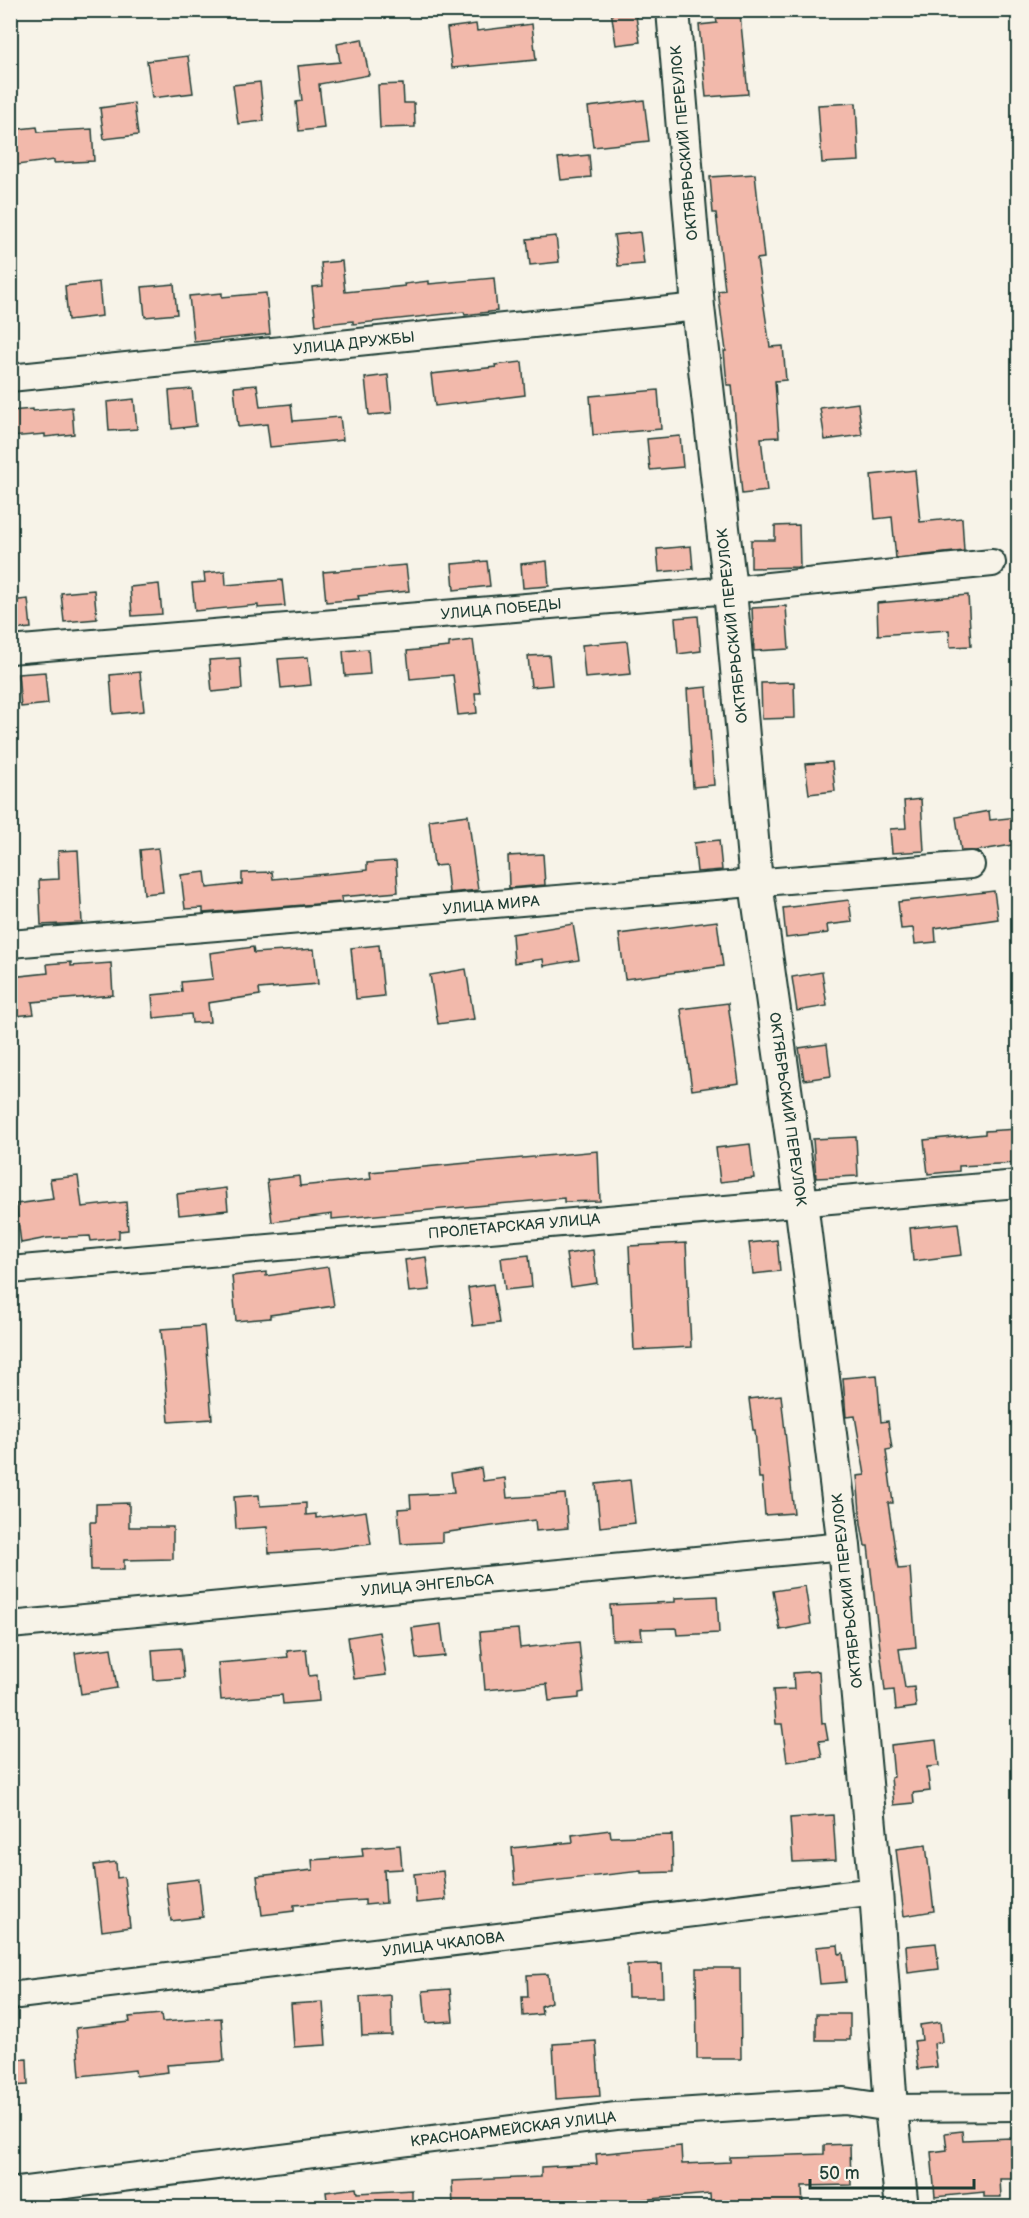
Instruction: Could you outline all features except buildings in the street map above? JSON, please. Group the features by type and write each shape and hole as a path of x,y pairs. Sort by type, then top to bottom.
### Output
{"street":[{"name":"ОКТЯБРЬСКИЙ ПЕРЕУЛОК","path":"673,10 698,307 730,590 756,883 801,1202 844,1546 876,1891 891,2108 902,2208"},
{"name":"УЛИЦА ДРУЖБЫ","path":"10,378 698,307"},
{"name":"УЛИЦА ПОБЕДЫ","path":"10,650 730,590 992,563"},
{"name":"УЛИЦА МИРА","path":"10,944 971,865"},
{"name":"ПРОЛЕТАРСКАЯ УЛИЦА","path":"10,1270 1018,1184"},
{"name":"УЛИЦА ЭНГЕЛЬСА","path":"10,1625 844,1546"},
{"name":"УЛИЦА ЧКАЛОВА","path":"10,1996 876,1891"},
{"name":"КРАСНОАРМЕЙСКАЯ УЛИЦА","path":"10,2192 616,2116 844,2101 891,2108 1018,2107"}]}
